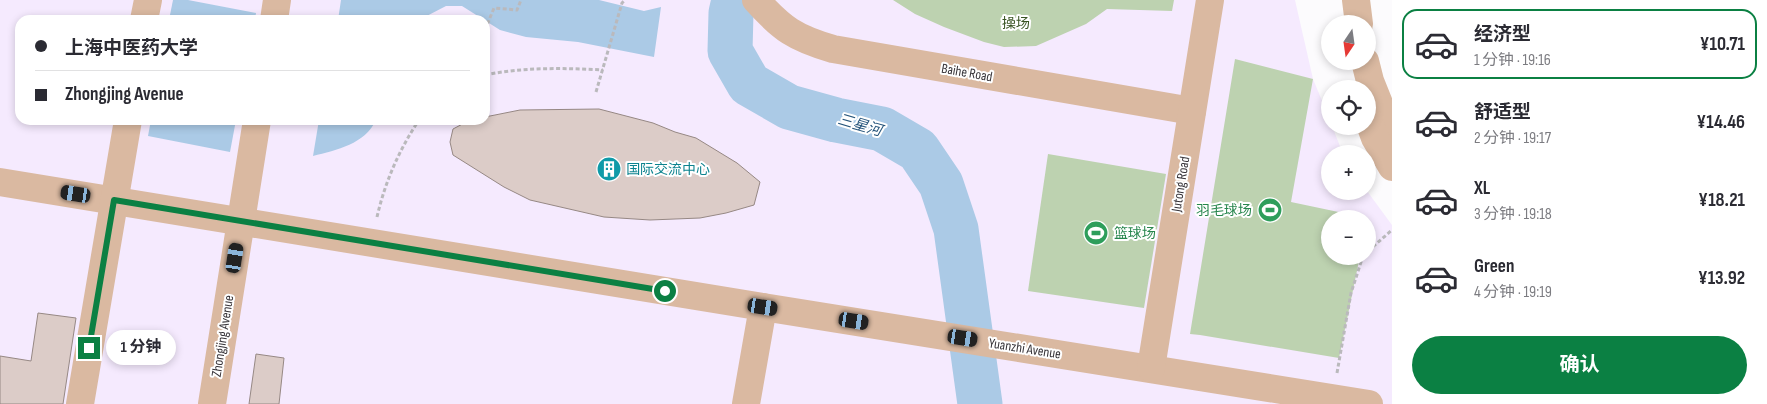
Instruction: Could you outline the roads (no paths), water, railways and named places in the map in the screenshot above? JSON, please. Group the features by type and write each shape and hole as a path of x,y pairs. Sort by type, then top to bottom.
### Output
{"street":[{"path":"145,15 148,0"},
{"path":"275,15 277,0"},
{"name":"Jutong Road","path":"1151,368 1210,0"},
{"path":"1340,0 1342,15"},
{"path":"1356,0 1357,15"},
{"name":"Baihe Road","path":"761,5 784,28 807,41 833,49 1192,111"},
{"path":"1367,70 1370,82 1392,136"},
{"path":"80,404 127,125"},
{"name":"Zhongjing Avenue","path":"212,404 256,125"},
{"path":"1374,135 1392,167"},
{"name":"Yuanzhi Avenue","path":"0,182 1370,404"},
{"path":"746,404 763,307"}],"water":[{"path":"173,0 188,0 256,13 256,15 170,15"},
{"path":"341,0 599,0 644,11 661,7 654,57 578,42 526,37 500,30 490,24 490,15 476,15 462,6 446,6 429,15 339,15"},
{"path":"150,125 235,125 230,152 148,136"},
{"path":"318,125 373,125 365,135 349,145 313,156"}],"waterway":[{"name":"三星河","path":"734,0 731,13 730,51 749,84 789,107 836,120 882,129 918,150 941,184 956,229 980,404"}],"place":[{"name":"国际交流中心","path":"609,169"},
{"name":"羽毛球场","path":"1270,210"},
{"name":"篮球场","path":"1096,233"}],"park label":[{"name":"操场","path":"1016,23"}]}
